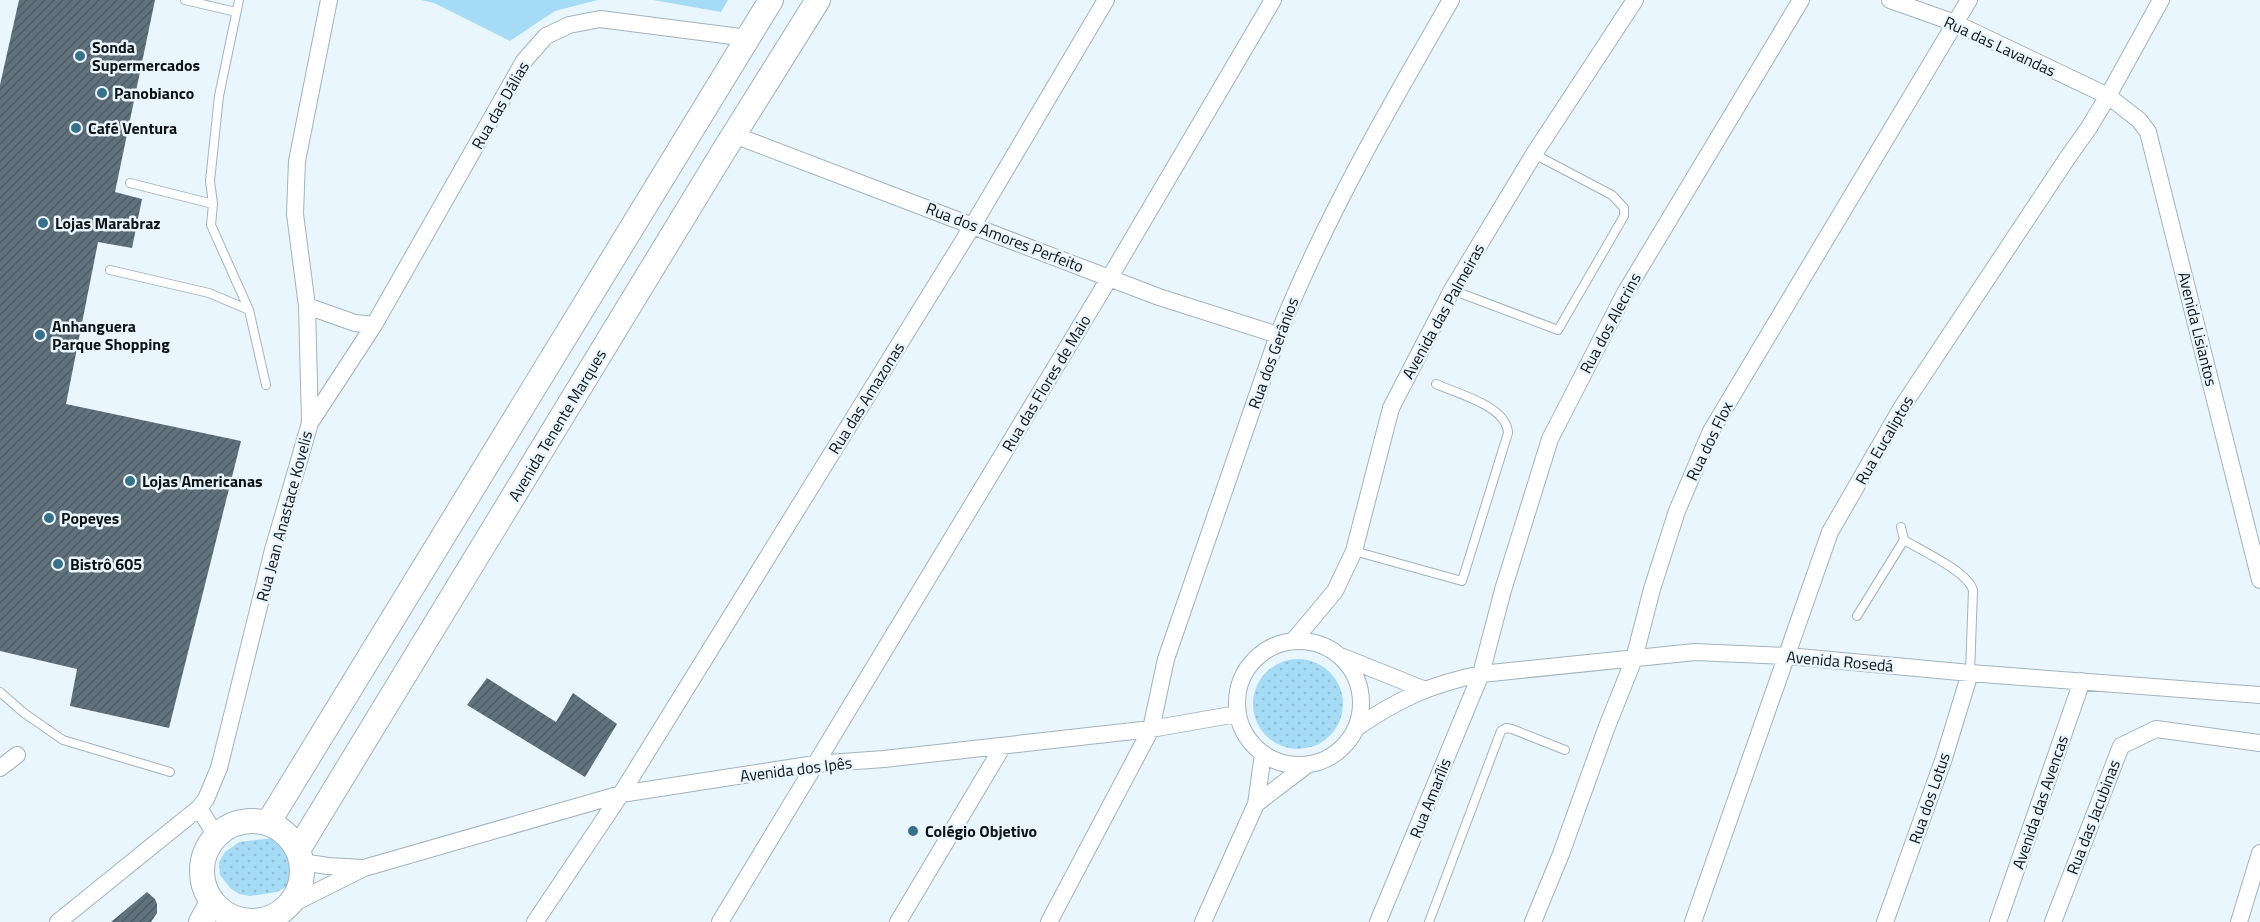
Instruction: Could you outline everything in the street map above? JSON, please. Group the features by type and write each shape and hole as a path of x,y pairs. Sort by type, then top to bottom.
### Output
{"main road":[{"path":"268,823 771,0"},
{"name":"Avenida Tenente Marques","path":"288,906 300,885 300,856 734,135 818,0"},
{"path":"288,906 272,918 251,922 223,913 207,912 202,869 207,848 227,827 254,820 280,829 291,838 300,856"}],"street":[{"name":"Rua Jean Anastace Kovelis","path":"58,922 199,808 206,799 219,768 273,550 310,423 307,306 295,214 297,161 329,0"},
{"name":"Rua das Amazonas","path":"535,922 621,794 973,225 1106,0"},
{"name":"Rua das Flores de Maio","path":"720,922 1110,277 1273,0"},
{"name":"Rua dos Gerânios","path":"1049,922 1151,729 1166,659 1278,335 1326,227 1401,86 1451,0"},
{"name":"Avenida das Palmeiras","path":"1294,640 1335,591 1354,551 1390,408 1452,290 1534,154 1635,0"},
{"name":"Rua dos Alecrins","path":"1481,674 1503,590 1550,439 1625,293 1801,0"},
{"name":"Rua das Lavandas","path":"1890,0 1955,23 2108,96"},
{"name":"Rua dos Flox","path":"1533,922 1634,659 1652,589 1677,511 1711,431 1969,0"},
{"name":"Rua Eucaliptos","path":"1693,922 1830,532 1902,406 2088,129 2161,0"},
{"name":"Rua das Dálias","path":"310,423 374,325 524,61 546,36 569,25 600,19 748,38"},
{"name":"Avenida Lisiantos","path":"2108,96 2139,120 2153,144 2260,580"},
{"name":"Rua dos Amores Perfeito","path":"734,135 1159,297 1278,335"},
{"path":"307,306 355,322 374,325"},
{"path":"1294,640 1311,641 1327,646 1340,656 1351,668 1361,699 1360,714 1347,742 1322,761 1307,765 1291,765 1263,754 1243,732 1237,714 1236,695 1241,677 1250,663 1270,647 1294,640"},
{"name":"Avenida Rosedá","path":"1355,729 1384,708 1423,689 1450,680 1481,674 1695,652 1788,656 1970,673 2260,695"},
{"path":"1340,656 1423,689"},
{"name":"Rua dos Lotus","path":"1885,922 1944,758 1970,673"},
{"name":"Rua Amarílis","path":"1378,922 1481,674"},
{"name":"Avenida das Avencas","path":"1998,922 2082,681"},
{"name":"Avenida dos Ipês","path":"288,906 363,868 621,794 815,764 884,759 1151,729 1237,714"},
{"name":"Rua das Jacubinas","path":"2053,922 2121,746 2156,729 2260,743"},
{"path":"898,922 1003,746"},
{"path":"1203,922 1256,804 1263,754"},
{"path":"0,768 17,755"},
{"path":"1256,804 1307,765"},
{"path":"199,808 216,836"},
{"path":"2239,922 2260,853"},
{"name":"Avenida dos Ipês","path":"300,856 328,866 363,868"}],"lane":[{"path":"185,0 236,12"},
{"path":"239,0 219,96 210,181 213,204 211,225 249,310 266,385"},
{"path":"1452,290 1558,330 1624,216 1624,208 1612,195 1534,154"},
{"path":"130,183 213,204"},
{"path":"110,270 209,293 249,310"},
{"path":"1354,551 1462,581 1508,433 1508,425 1502,416 1491,408 1436,384"},
{"path":"1857,616 1904,540 1901,527"},
{"path":"1904,540 1962,574 1971,583 1973,590 1970,673"},
{"path":"0,692 24,713 63,740 170,772"},
{"path":"1428,922 1501,730 1512,729 1564,750"}],"shaded area":[{"path":"421,0 598,0 555,11 510,41 434,3"},
{"path":"653,0 728,0 721,12"},
{"path":"1298,659 1315,662 1330,672 1340,687 1343,704 1340,721 1330,736 1315,746 1298,749 1281,746 1266,736 1256,721 1253,704 1256,687 1266,672 1281,662"},
{"path":"273,838 289,852 294,867 294,877 288,886 277,892 250,896 239,894 230,888 220,875 219,862 225,852 239,842"}],"building":[{"name":"Anhanguera Parque Shopping","path":"19,0 155,0 115,192 142,199 132,248 98,242 66,404 241,441 169,728 70,706 77,669 0,651 0,85"},
{"path":"487,678 556,722 573,693 617,724 585,777 467,705"},
{"path":"147,892 157,904 157,913 151,922 111,922"}],"place":[{"name":"Sonda Supermercados","path":"80,56"},
{"name":"Panobianco","path":"102,93"},
{"name":"Café Ventura","path":"76,128"},
{"name":"Lojas Marabraz","path":"43,223"},
{"name":"Anhanguera Parque Shopping","path":"40,335"},
{"name":"Lojas Americanas","path":"130,481"},
{"name":"Popeyes","path":"49,518"},
{"name":"Bistrô 605","path":"58,564"},
{"name":"Colégio Objetivo","path":"913,831"}]}
